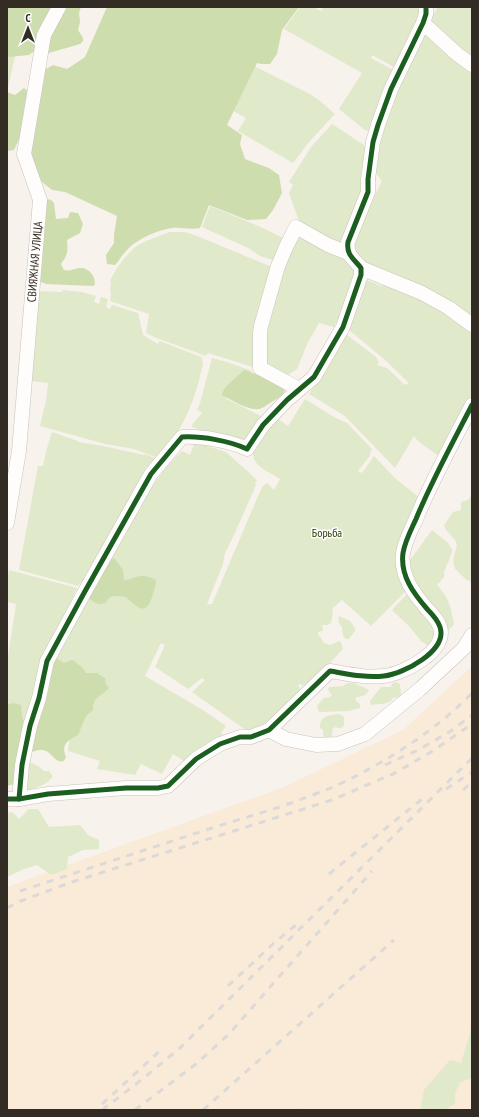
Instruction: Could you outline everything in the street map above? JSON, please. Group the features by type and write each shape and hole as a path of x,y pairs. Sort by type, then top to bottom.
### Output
{"street":[{"name":"СВИЯЖНАЯ УЛИЦА","path":"7,523 19,450 40,200 24,154 44,35 59,7"},
{"path":"348,253 348,242 368,192 368,179 373,142 378,125 391,88 426,14 426,7"},
{"path":"422,23 472,65"},
{"path":"299,389 260,368 261,326 278,266 296,227 328,245 348,253 361,268 422,293 449,308 472,325"},
{"path":"361,268 361,275 343,327 314,377 287,400 263,425 247,449 238,445 193,436 182,437 151,474 47,661 13,799 48,794 126,788 158,788 168,786 196,759 220,744 240,737 251,737 269,730 330,671 362,677 386,676 402,671 419,662 431,653 438,644 441,634 440,627 432,614 415,595 404,570 403,553 422,503 472,405"},
{"path":"269,730 286,739 316,745 338,744 365,734 420,689 464,648 472,635"}],"shaded area":[{"path":"472,666 472,1110 7,1110 7,887 284,787 403,730"}],"green space":[{"path":"7,7 26,7 7,92"},
{"path":"7,7 53,7 37,49 29,55 7,56"},
{"path":"61,7 81,7 79,13 80,22 78,30 83,38 83,41 80,44 49,53 47,52 48,38"},
{"path":"107,7 299,7 282,30 277,54 270,64 257,63 227,125 242,135 240,144 245,159 269,168 279,175 282,193 273,210 266,219 247,220 209,205 200,228 172,228 156,232 131,246 115,265 107,264 106,255 114,243 117,216 65,192 52,190 42,182 29,151 44,70 53,65 67,69 85,57"},
{"path":"300,7 313,7 321,11 324,7 424,7 396,68 372,55 371,58 395,71 371,132 365,130 339,109 362,73 284,29"},
{"path":"435,7 472,7 472,61 428,23 437,9"},
{"path":"424,32 472,69 472,321 365,265 352,252 360,227 382,181 373,167 373,159 383,133 379,131"},
{"path":"252,65 310,94 335,114 309,142 293,163 238,131 246,118 228,108"},
{"path":"24,88 31,94 22,133 14,150 7,151 7,92 15,95"},
{"path":"332,124 367,147 361,202 342,245 300,224 289,193 293,185 289,182 311,147"},
{"path":"47,199 54,203 56,219 68,218 70,212 78,213 83,224 80,233 67,240 67,253 61,264 64,270 68,271 81,268 87,269 93,275 95,284 93,286 46,284 41,282 37,277 43,203"},
{"path":"210,206 263,228 285,239 277,258 273,260 260,256 248,248 202,227"},
{"path":"170,232 185,232 197,236 272,267 256,359 253,367 208,353 206,356 154,337 146,333 149,314 110,301 110,281 119,265 127,255 140,244"},
{"path":"294,233 346,258 355,269 355,275 342,311 334,327 319,323 308,342 297,369 286,376 268,368 263,357 267,322 275,305 270,302"},
{"path":"367,280 382,286 385,283 423,299 472,329 472,394 440,457 418,441 414,436 395,468 345,416 309,394 347,335 376,357 379,363 377,365 387,368 405,385 409,383 384,359 349,330 358,290 364,289"},
{"path":"62,290 82,292 96,296 94,302 99,304 101,297 108,299 106,307 110,309 112,305 138,313 143,335 158,344 160,341 201,357 203,363 190,407 175,436 158,458 134,449 105,444 40,426 46,401 48,383 31,381 38,291 62,292"},
{"path":"212,358 252,371 225,398 261,416 248,438 241,440 226,440 211,436 191,426 202,413 197,410"},
{"path":"245,370 265,376 285,388 284,392 277,399 259,409 246,407 223,396 223,391"},
{"name":"Борьба","path":"305,399 334,417 347,423 372,449 369,457 358,471 362,473 374,456 395,478 421,499 404,538 408,589 371,626 342,600 332,609 333,612 331,623 322,625 323,631 318,632 318,635 324,643 330,645 339,641 341,642 343,649 326,668 308,684 298,684 300,689 289,702 271,719 250,733 192,692 205,680 202,678 188,689 155,667 165,645 161,643 145,676 203,710 226,726 221,733 223,734 187,763 173,754 162,774 141,764 135,775 97,769 100,761 68,751 71,727 50,665 61,644 68,640 68,634 145,497 166,467 182,451 190,455 195,442 226,452 257,480 225,553 223,564 207,604 212,604 262,487 267,483 274,490 280,479 255,462 253,452 274,416 288,426"},
{"path":"52,432 78,442 145,454 157,459 86,578 78,586 19,570 38,466 43,466"},
{"path":"472,494 471,582 464,578 455,569 453,560 457,545 444,525 453,512 461,510 461,502 468,500"},
{"path":"432,530 447,542 452,549 452,553 444,572 444,577 437,585 447,599 452,613 454,624 448,631 405,567"},
{"path":"111,558 115,559 123,570 124,580 142,576 156,580 152,597 146,607 138,607 128,599 121,596 110,597 103,604 98,604 88,597"},
{"path":"9,570 77,588 64,616 26,727 7,724 7,663 16,604 7,602 7,580"},
{"path":"409,592 436,631 430,647 421,641 410,627 392,610"},
{"path":"339,616 350,621 355,628 355,631 349,639 346,639 343,636 342,627 338,619"},
{"path":"56,658 64,663 71,660 75,661 86,673 97,673 106,679 105,683 109,688 94,702 93,710 86,716 78,735 66,743 64,749 66,757 64,761 58,761 43,750 31,752 46,678"},
{"path":"395,682 400,684 401,694 399,697 393,698 391,701 386,703 371,705 370,701 381,687 391,687"},
{"path":"348,683 354,683 369,690 366,694 357,697 355,700 360,704 360,708 348,711 319,712 317,706 324,698 332,695 328,690 329,687 343,686"},
{"path":"13,703 21,705 22,717 25,724 15,784 7,786 7,705"},
{"path":"340,714 344,717 344,725 342,728 335,727 331,737 325,738 323,730 320,728 321,720 326,716"},
{"path":"28,761 44,771 49,771 53,776 51,779 46,783 29,790 26,788"},
{"path":"29,809 38,809 49,827 80,825 88,835 99,840 99,849 83,850 68,857 67,869 51,875 37,865 7,877 7,813 12,812 19,819"},
{"path":"471,1030 472,1078 460,1082 455,1094 455,1104 444,1110 419,1110 421,1107 424,1090 450,1060 461,1063"}],"railway":[{"path":"313,795 360,774 411,744 443,720 472,693"},
{"path":"385,765 418,750 451,731 472,715"},
{"path":"7,908 18,902 72,882 332,800 395,773 431,752 472,724"},
{"path":"102,1110 181,1047 472,758"},
{"path":"446,789 472,772"},
{"path":"463,790 472,782"},
{"path":"20,891 283,806 318,793"},
{"path":"329,874 427,795"},
{"path":"135,1110 196,1064 228,1035 372,871"},
{"path":"228,986 274,943 296,925"},
{"path":"203,1110 394,940"},
{"path":"102,1104 164,1047"}],"cycle path":[{"path":"7,799 19,799 22,765 30,726 39,698 47,661 151,474 182,437 198,437 216,440 247,449 263,425 287,400 314,377 343,327 361,275 361,268 349,254 348,242 368,192 368,179 373,142 391,89 423,23 426,14 426,7"},
{"path":"19,799 48,794 126,788 158,788 168,786 196,759 220,744 240,737 251,737 269,730 330,671 363,676 384,676 402,671 422,660 431,653 441,636 440,627 438,622 418,598 409,584 404,569 403,553 408,536 429,490 472,405"}]}
